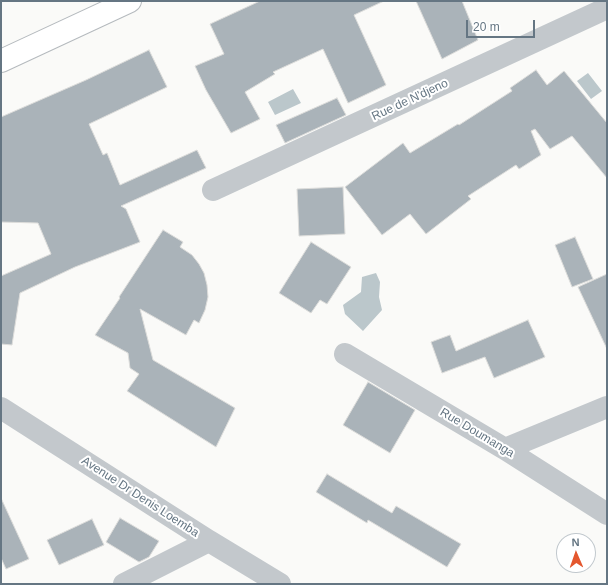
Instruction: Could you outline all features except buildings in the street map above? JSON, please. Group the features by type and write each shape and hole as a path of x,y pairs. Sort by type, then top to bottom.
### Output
{"main road":[{"path":"1,61 130,1"}],"street":[{"name":"Rue de N'djeno","path":"213,190 607,8"},
{"name":"Rue Doumanga","path":"345,354 505,450 607,514"},
{"path":"505,450 607,407"},
{"name":"Avenue Dr Denis Loemba","path":"1,408 209,541 280,584"},
{"path":"124,584 209,541"}],"shaded area":[{"path":"588,73 602,91 591,99 577,81"},
{"path":"293,89 301,103 275,115 268,102"},
{"path":"376,273 380,282 379,297 382,310 363,331 345,314 343,305 361,292 362,277"}]}
